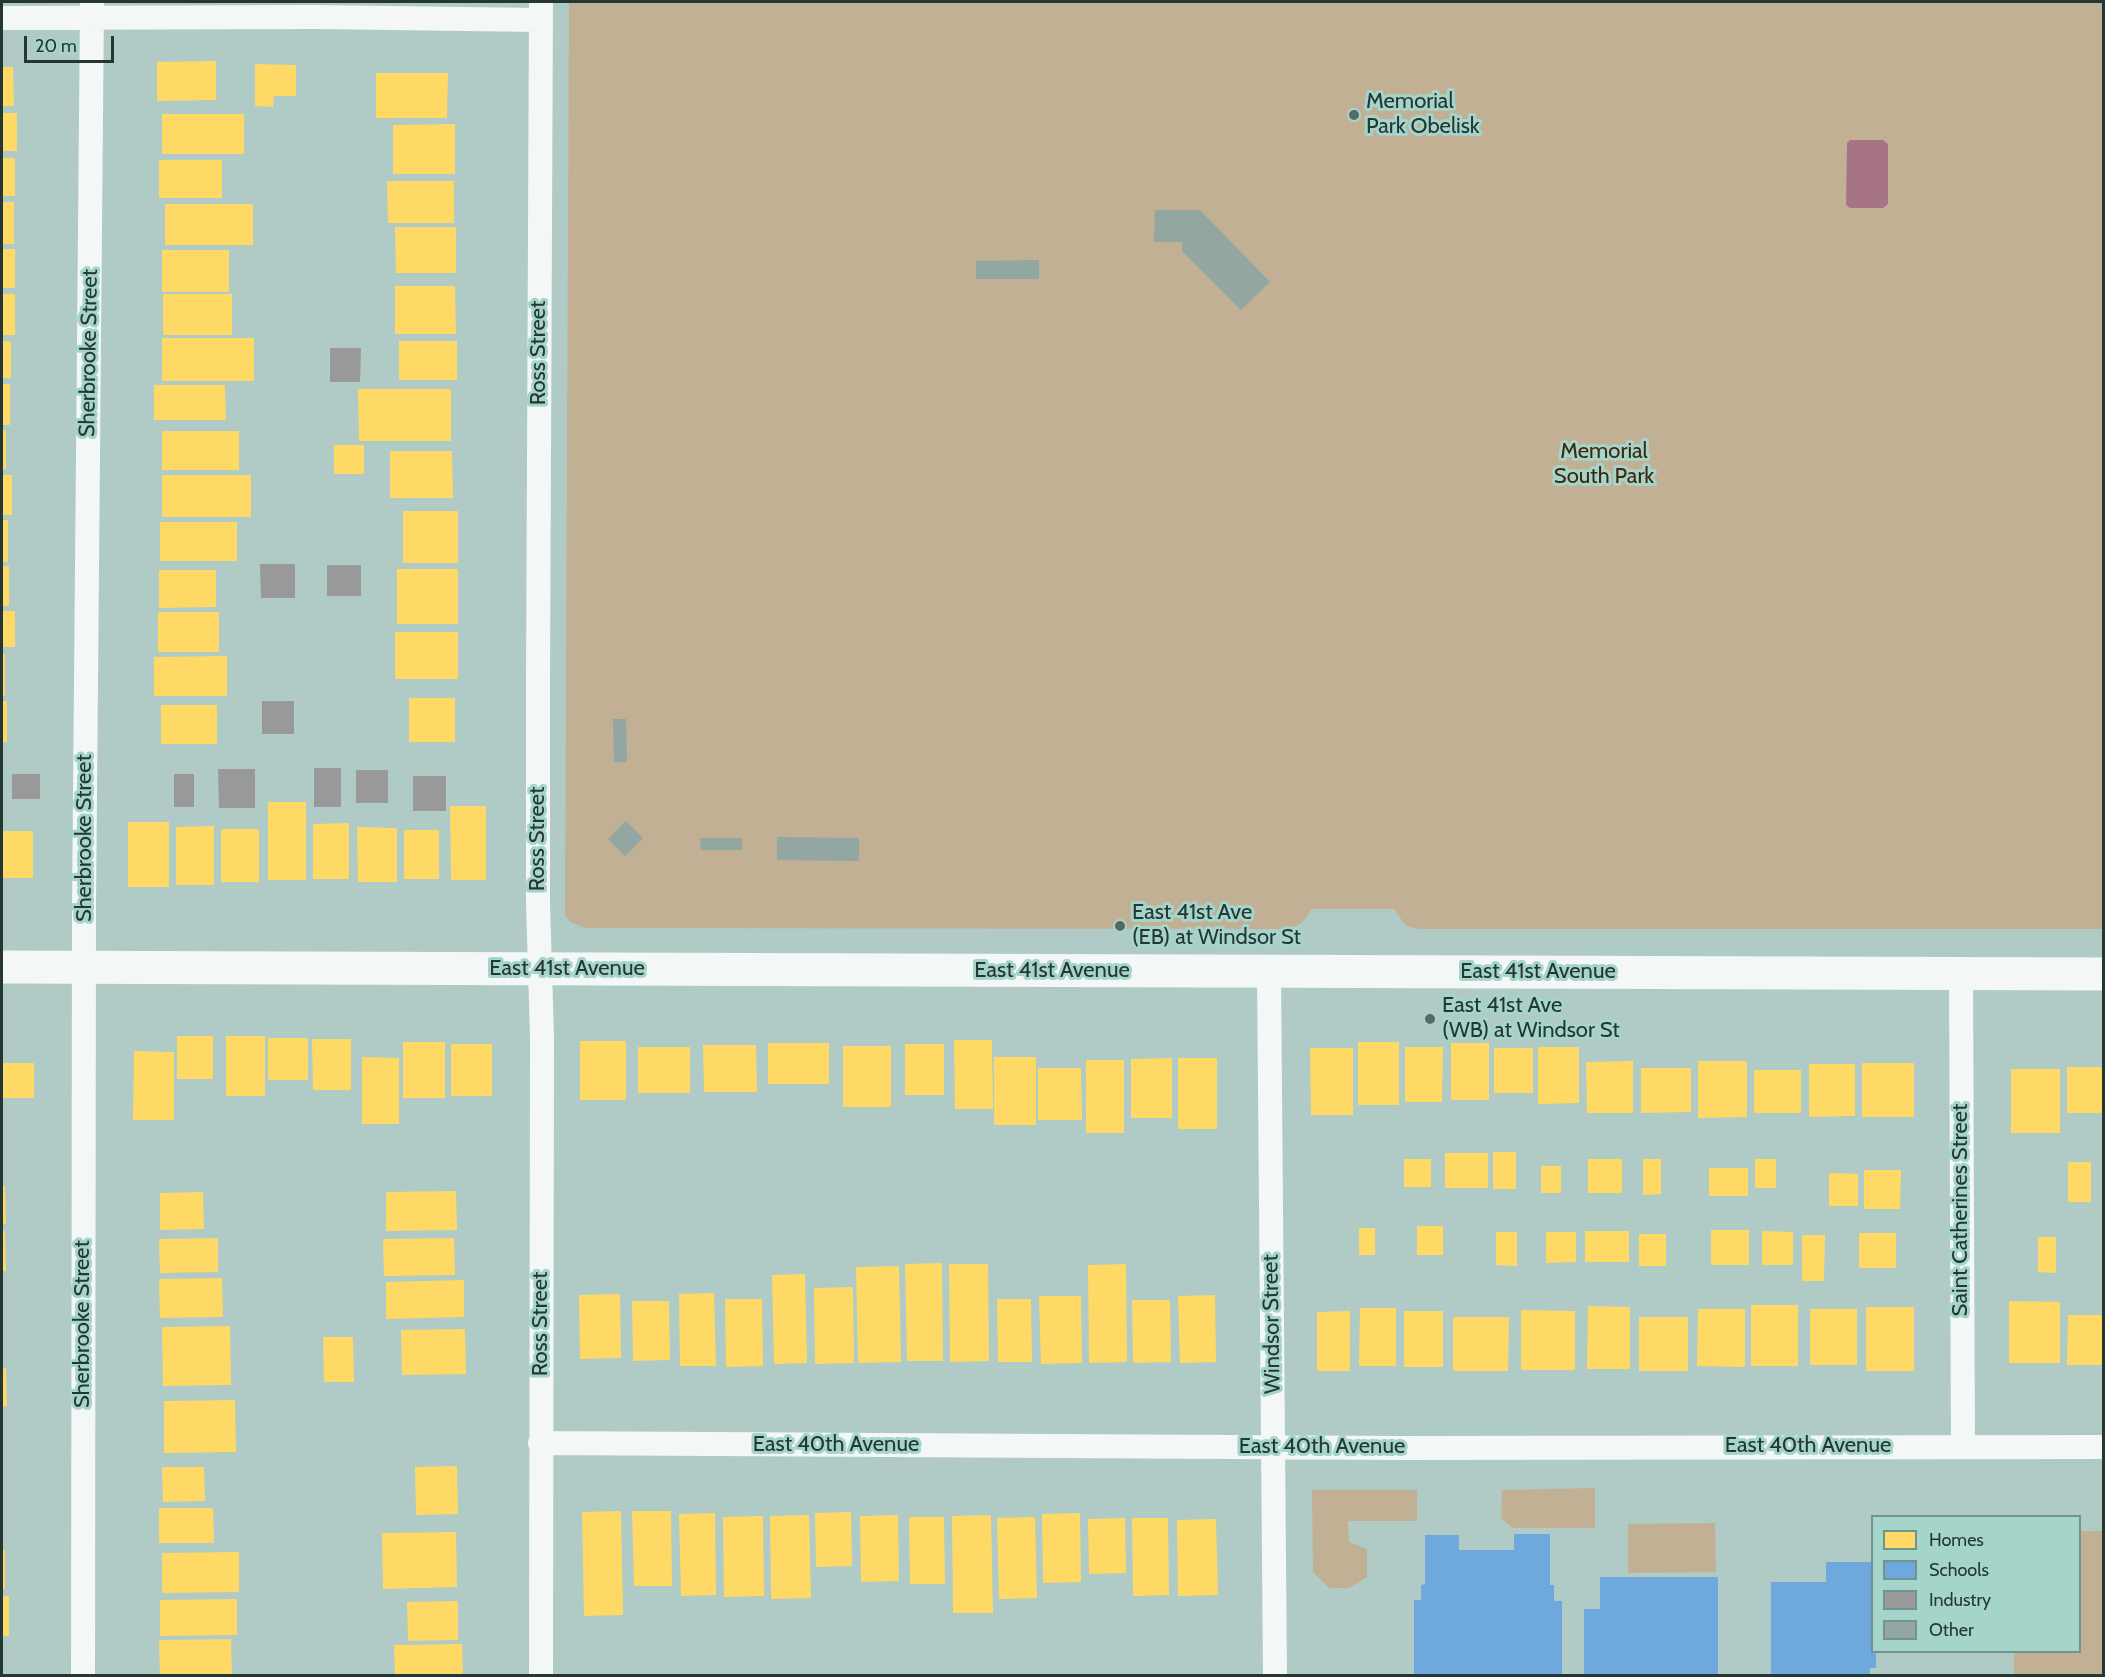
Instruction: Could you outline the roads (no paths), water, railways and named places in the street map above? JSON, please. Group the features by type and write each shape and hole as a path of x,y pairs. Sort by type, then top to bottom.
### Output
{"main road":[{"name":"East 41st Avenue","path":"2,967 2103,974"}],"street":[{"path":"2,18 92,10 314,17 541,11"},
{"name":"Sherbrooke Street","path":"83,1676 83,1180 92,10"},
{"name":"Ross Street","path":"541,11 538,682 542,1070 541,1676"},
{"name":"Windsor Street","path":"1269,972 1275,1676"},
{"name":"Saint Catherines Street","path":"1961,974 1963,1446"},
{"name":"East 40th Avenue","path":"540,1443 1274,1448 2103,1447"}],"place":[{"name":"Memorial Park Obelisk","path":"1354,115"},
{"name":"East 41st Ave (EB) at Windsor St","path":"1120,926"},
{"name":"East 41st Ave (WB) at Windsor St","path":"1430,1019"}],"park label":[{"name":"Memorial South Park","path":"1604,464"}]}
